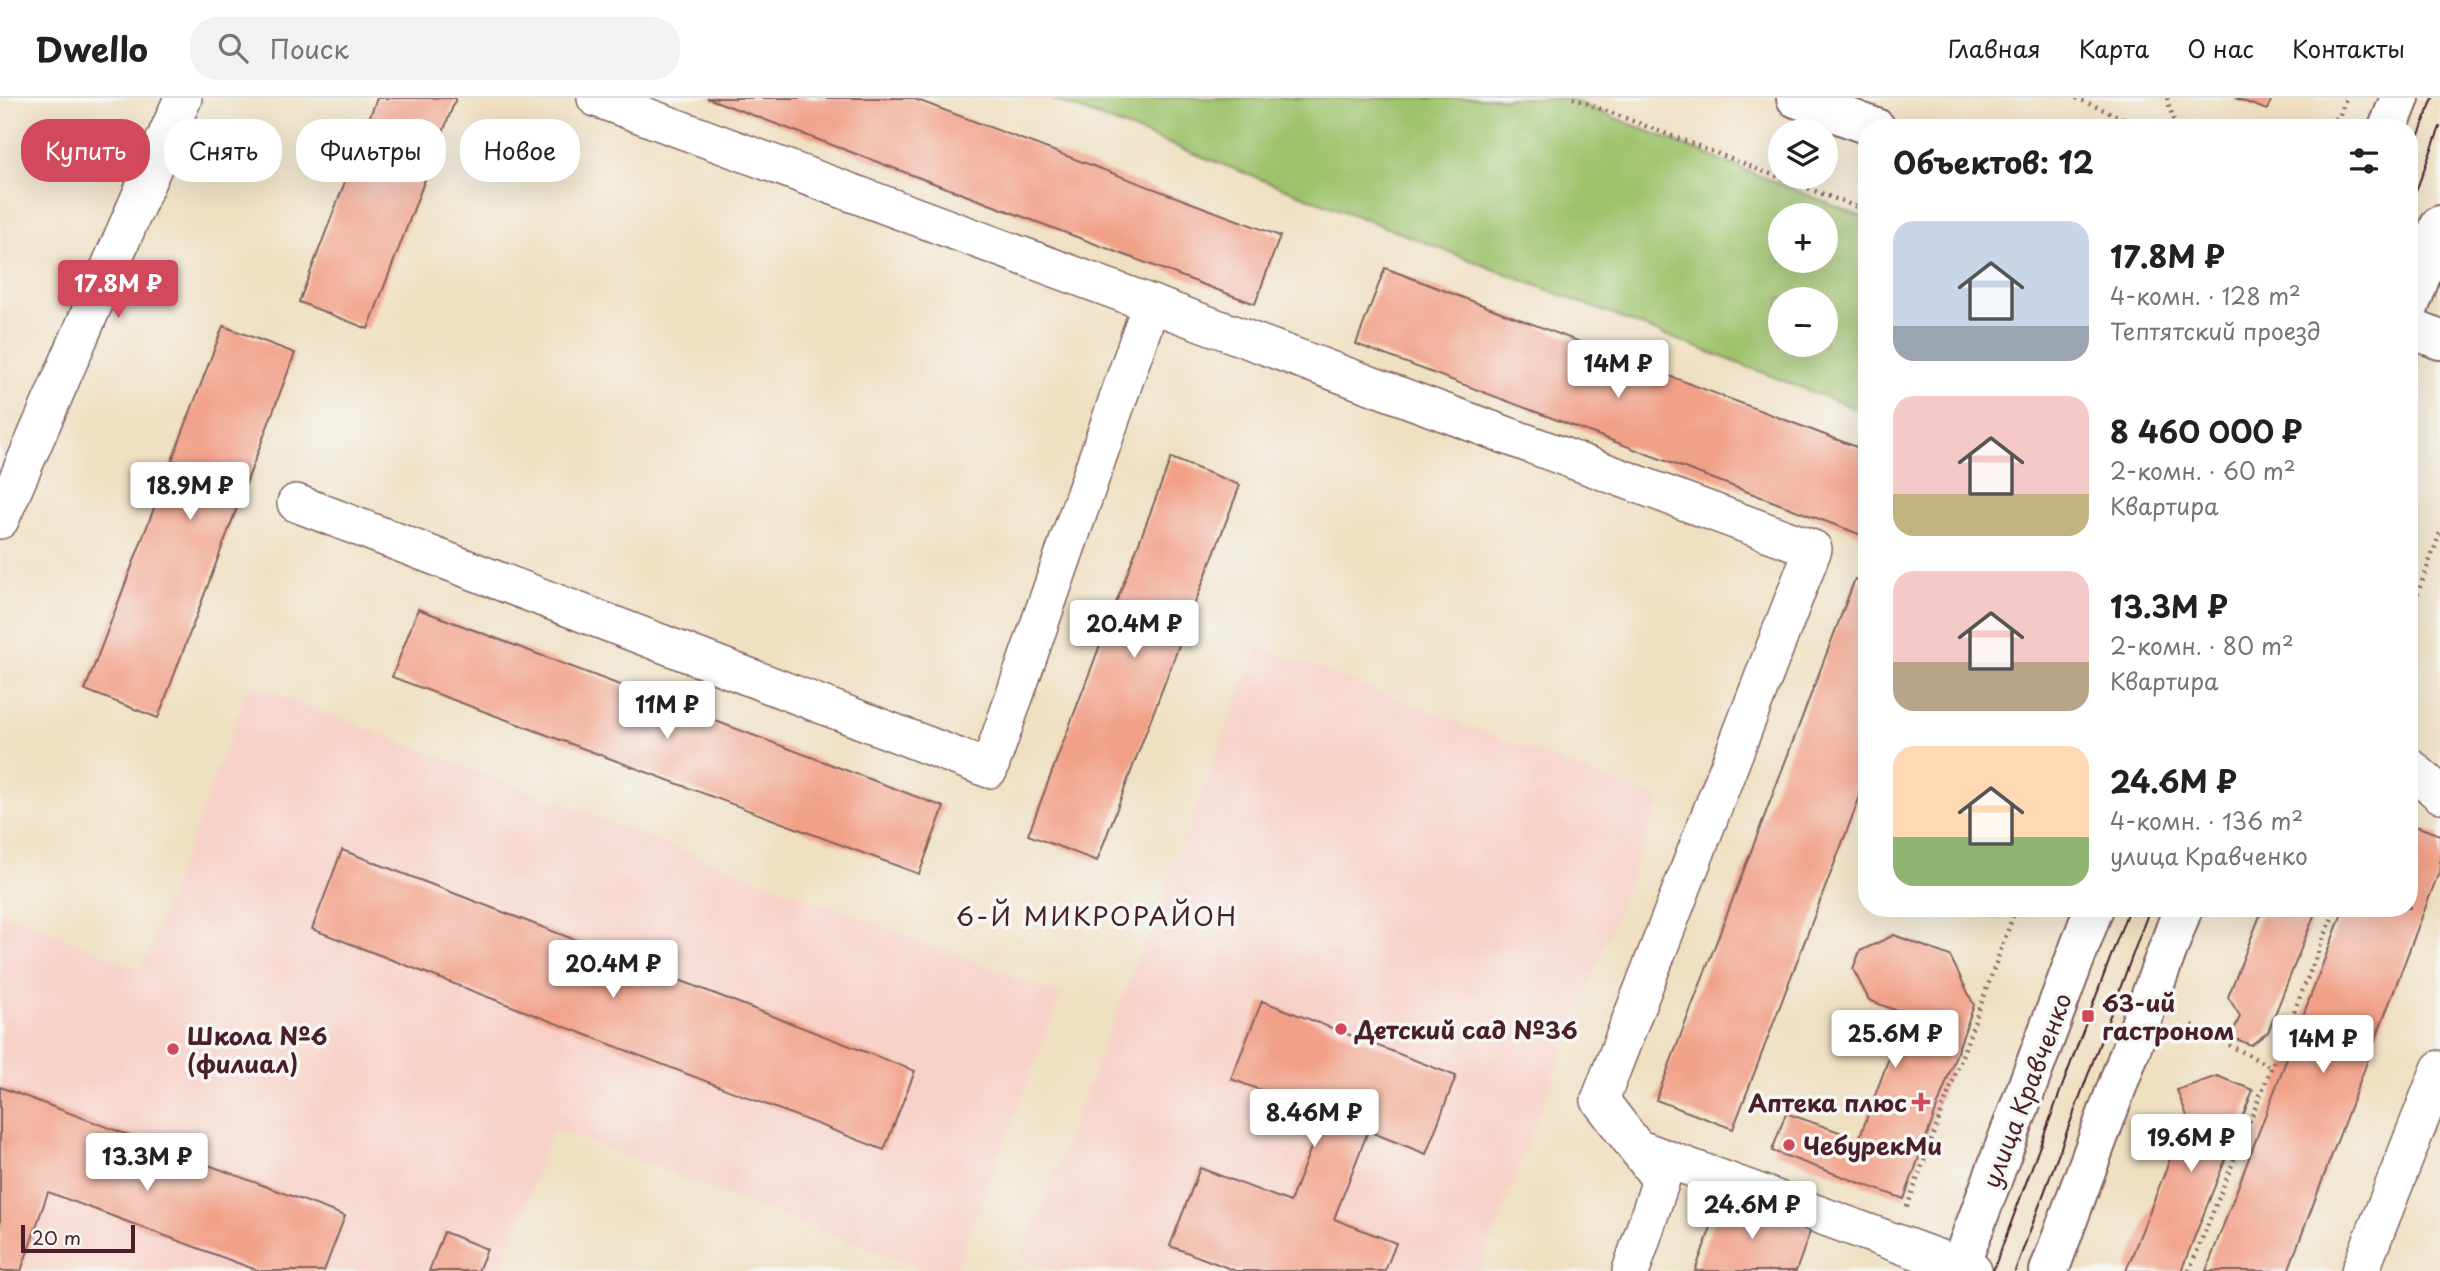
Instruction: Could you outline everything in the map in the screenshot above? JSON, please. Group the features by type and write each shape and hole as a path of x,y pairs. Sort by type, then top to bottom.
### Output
{"main road":[{"path":"1796,98 1858,121"},
{"path":"2392,119 2400,98"},
{"path":"2418,284 2440,225"},
{"path":"2418,331 2440,340"},
{"name":"улица Кравченко","path":"1964,1269 2091,917"},
{"path":"2049,1271 2180,917"}],"street":[{"path":"0,520 183,98"},
{"path":"596,98 1813,549 1600,1100 1661,1180 1631,1271"},
{"path":"296,503 989,769 1151,304"},
{"path":"2418,774 2440,794"},
{"path":"2360,1271 2440,1069"},
{"path":"1637,1148 1895,1241 1964,1269"}],"path":[{"path":"1573,98 1858,208"},
{"path":"2076,98 2125,119"},
{"path":"2167,98 2173,119"},
{"path":"2335,119 2339,117 2346,98"},
{"path":"2418,592 2440,533"},
{"path":"1895,1241 2013,917"},
{"path":"2189,1271 2332,917"},
{"path":"2193,1025 2271,1067"}],"shaded area":[{"name":"Детский сад №36","path":"1259,646 1660,800 1479,1271 1057,1271 1021,1258"},
{"path":"250,684 1061,995 955,1271 927,1271 553,1128 501,1271 0,1271 0,910 141,970"}],"green space":[{"path":"1050,98 1566,98 1768,179 1768,189 1792,189 1827,203 1768,203 1768,273 1838,273 1838,207 1858,215 1858,410"}],"building":[{"path":"377,98 456,98 446,124 446,119 369,119"},
{"path":"707,98 912,98 1280,236 1255,304"},
{"path":"2235,98 2272,98 2267,110"},
{"path":"345,182 424,182 368,329 299,302"},
{"path":"1385,268 1858,448 1858,534 1356,344"},
{"path":"223,326 295,353 158,718 85,690"},
{"path":"1171,458 1240,485 1097,861 1028,835"},
{"path":"1855,579 1858,580 1858,802 1733,1129 1656,1100"},
{"path":"418,609 944,807 919,874 392,677"},
{"path":"2418,827 2440,835 2440,869 2288,1271 2206,1271 2341,917 2418,917"},
{"path":"342,850 915,1071 884,1150 312,929"},
{"path":"2259,917 2313,917 2268,1032 2251,1045 2231,1037 2240,1016 2228,997"},
{"path":"1894,935 1950,956 1974,1005 1904,1199 1772,1151 1786,1113 1859,1139 1905,1014 1869,1000 1853,969 1860,951"},
{"path":"1262,1001 1456,1076 1426,1154 1368,1131 1334,1219 1396,1243 1385,1271 1236,1271 1170,1246 1200,1168 1290,1202 1324,1114 1231,1079"},
{"path":"2217,1076 2253,1090 2181,1271 2126,1271 2187,1116 2177,1090"},
{"path":"0,1087 345,1216 324,1271 259,1271 48,1192 21,1271 0,1271"},
{"path":"1722,1197 1811,1229 1796,1271 1695,1271"},
{"path":"444,1232 487,1249 478,1271 429,1271"}],"tram line":[{"path":"2418,137 2433,98"},
{"path":"2418,186 2440,127"},
{"path":"1993,1271 2126,917"},
{"path":"2015,1271 2147,917"}],"place":[{"name":"63-ий гастроном","path":"2088,1016"},
{"name":"Детский сад №36","path":"1341,1029"},
{"name":"Школа №6 (филиал)","path":"173,1049"},
{"name":"Аптека плюс","path":"1921,1102"},
{"name":"ЧебурекМи","path":"1789,1145"}],"district":[{"name":"6-Й МИКРОРАЙОН","path":"1097,915"}]}
